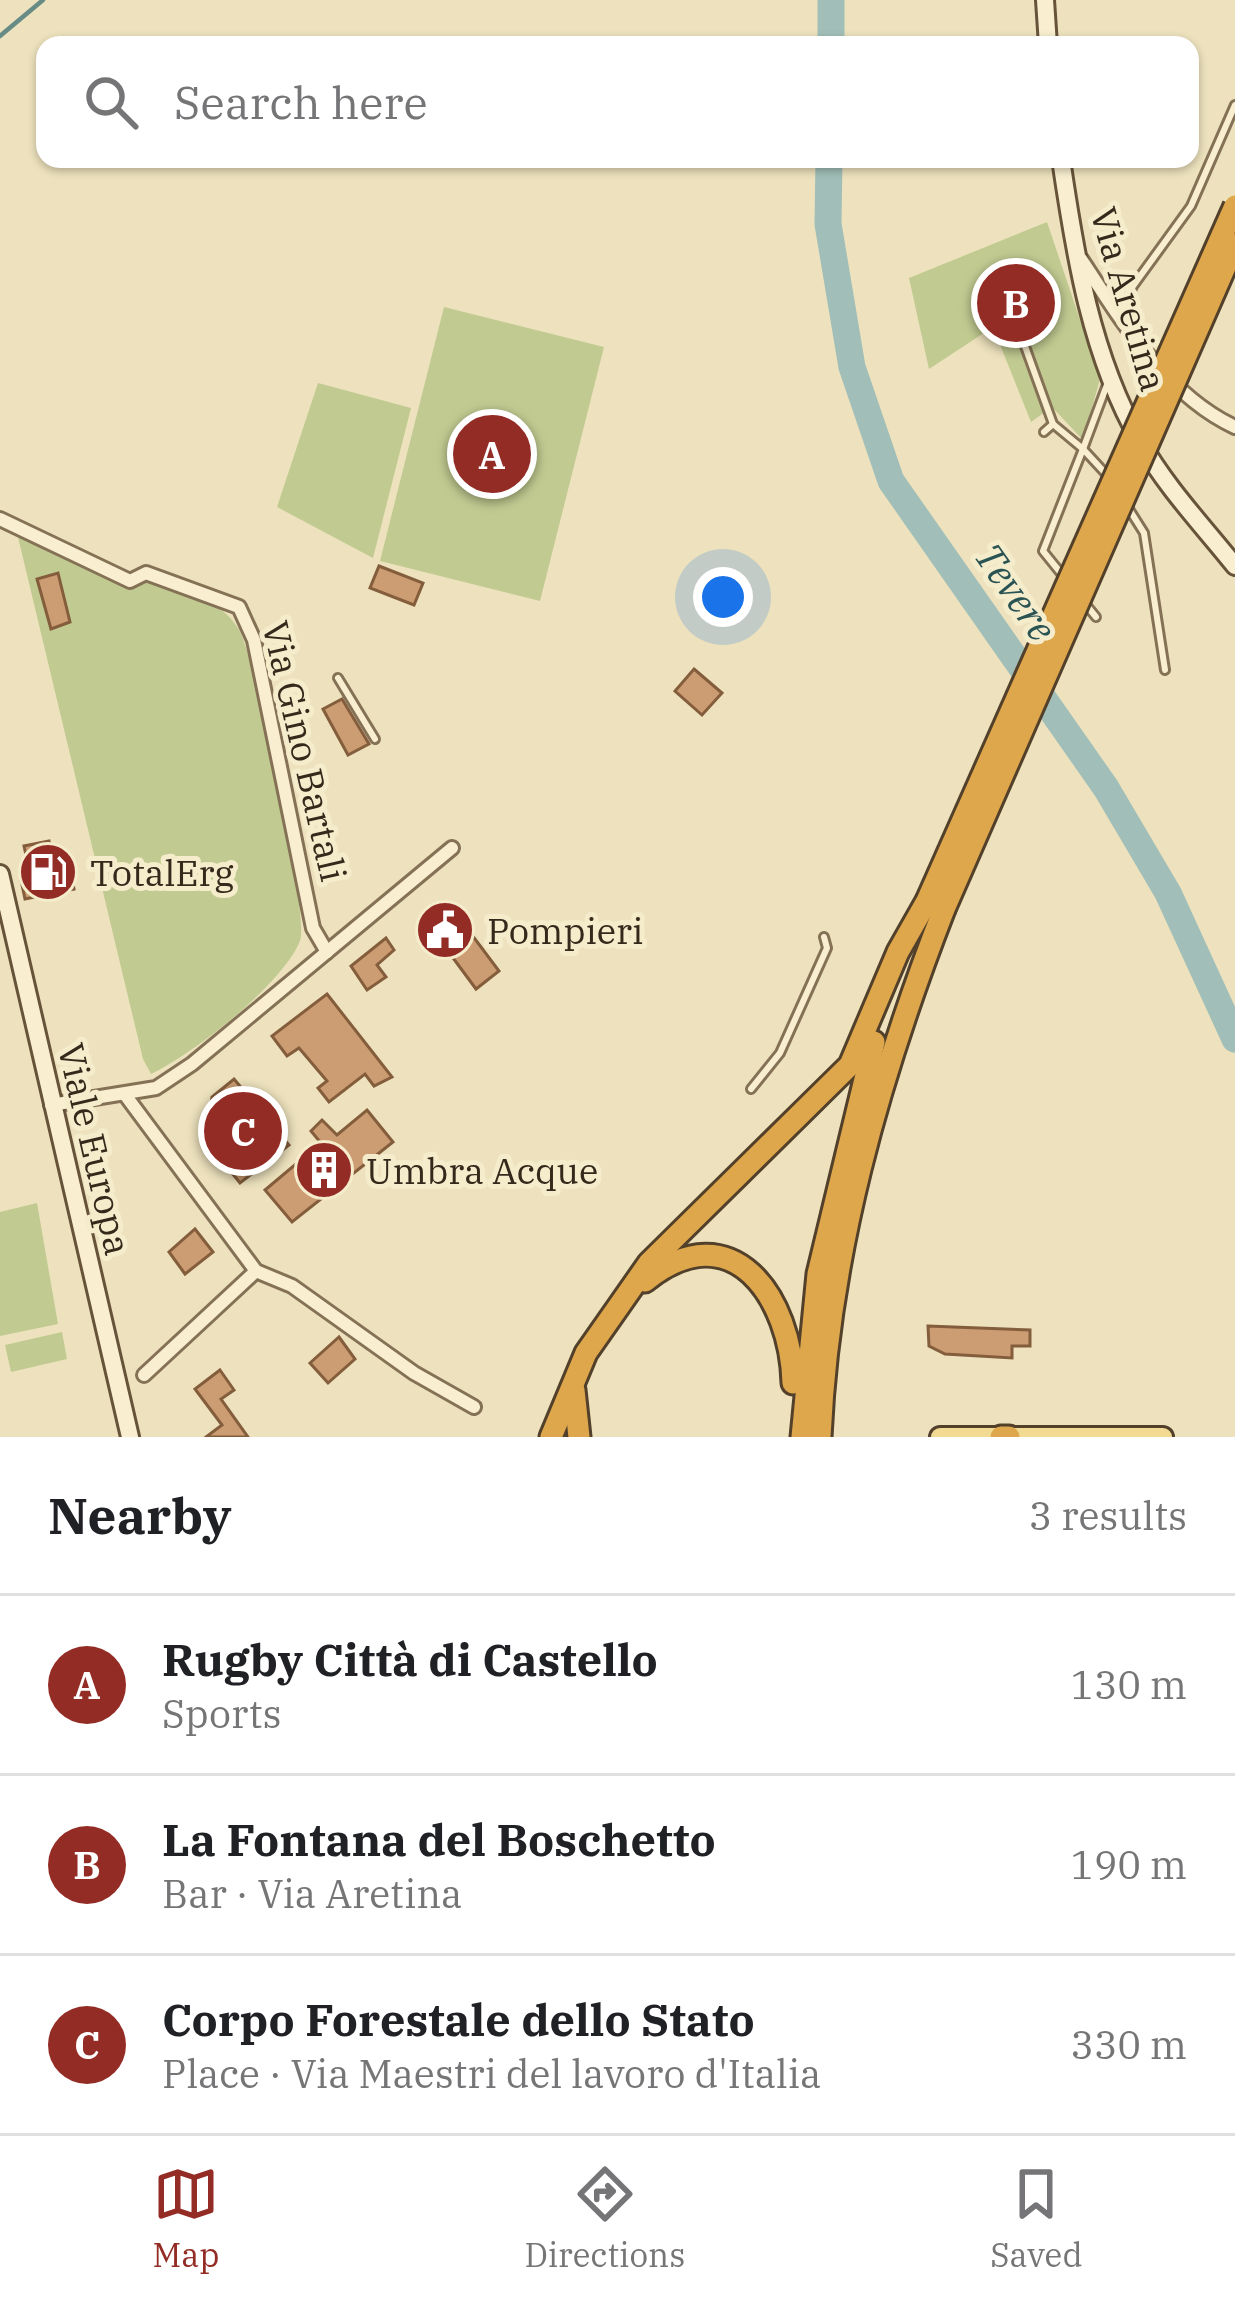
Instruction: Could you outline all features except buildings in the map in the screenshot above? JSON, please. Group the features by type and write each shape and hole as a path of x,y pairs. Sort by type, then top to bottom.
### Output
{"highway":[{"path":"551,1437 574,1378 618,1305 678,1230 844,1072 936,905 1235,206"},
{"path":"802,1437 812,1318 888,997 936,905 1235,244"},
{"path":"824,1437 832,1296 857,1139"},
{"path":"618,1305 660,1270 690,1258 728,1260 764,1282 781,1310 791,1346 791,1437"},
{"path":"574,1378 579,1437"}],"main road":[{"path":"1045,0 1047,36"},
{"name":"Via Aretina","path":"1062,168 1074,248 1109,379 1141,444 1235,566"},
{"name":"Viale Europa","path":"0,874 130,1437"},
{"path":"940,1437 1163,1437"}],"street":[{"path":"1074,248 1119,317 1191,397 1235,427"},
{"name":"Via Gino Bartali","path":"0,519 130,580 146,573 239,607 254,640 314,928 327,952"},
{"name":"Via Gino Bartali","path":"51,1105 156,1088 192,1064 452,848"},
{"path":"125,1096 256,1271 292,1286 414,1373 474,1407"},
{"path":"144,1375 256,1271"}],"lane":[{"path":"1119,317 1133,286 1191,206 1235,105"},
{"path":"1022,338 1053,424 1096,459 1144,532 1165,670"},
{"path":"1096,617 1042,551 1109,379"},
{"path":"1043,433 1053,424"},
{"path":"338,678 375,740"},
{"path":"751,1089 780,1054 827,948 824,938"}],"green space":[{"path":"1047,222 1100,379 1083,440 1052,407 1031,422 993,327 929,369 909,278"},
{"path":"444,307 604,347 540,601 380,561"},
{"path":"318,383 411,408 373,558 277,507"},
{"path":"17,533 132,586 143,579 195,595 220,609 238,628 256,684 289,838 300,941 275,978 234,1017 151,1074 143,1059"},
{"path":"37,1203 58,1324 0,1336 0,1212"},
{"path":"62,1332 67,1359 11,1372 5,1345"}],"waterway":[{"path":"0,36 43,0"},
{"name":"Tevere","path":"831,0 831,36"},
{"name":"Tevere","path":"829,168 828,224 852,367 891,481 1106,788 1168,893 1235,1039"}],"place":[{"name":"La Fontana del Boschetto","path":"1016,303"},
{"name":"Rugby Città di Castello","path":"492,454"},
{"name":"TotalErg","path":"48,872"},
{"name":"Pompieri","path":"445,930"},
{"name":"Corpo Forestale dello Stato","path":"243,1131"},
{"name":"Umbra Acque","path":"324,1170"}]}
